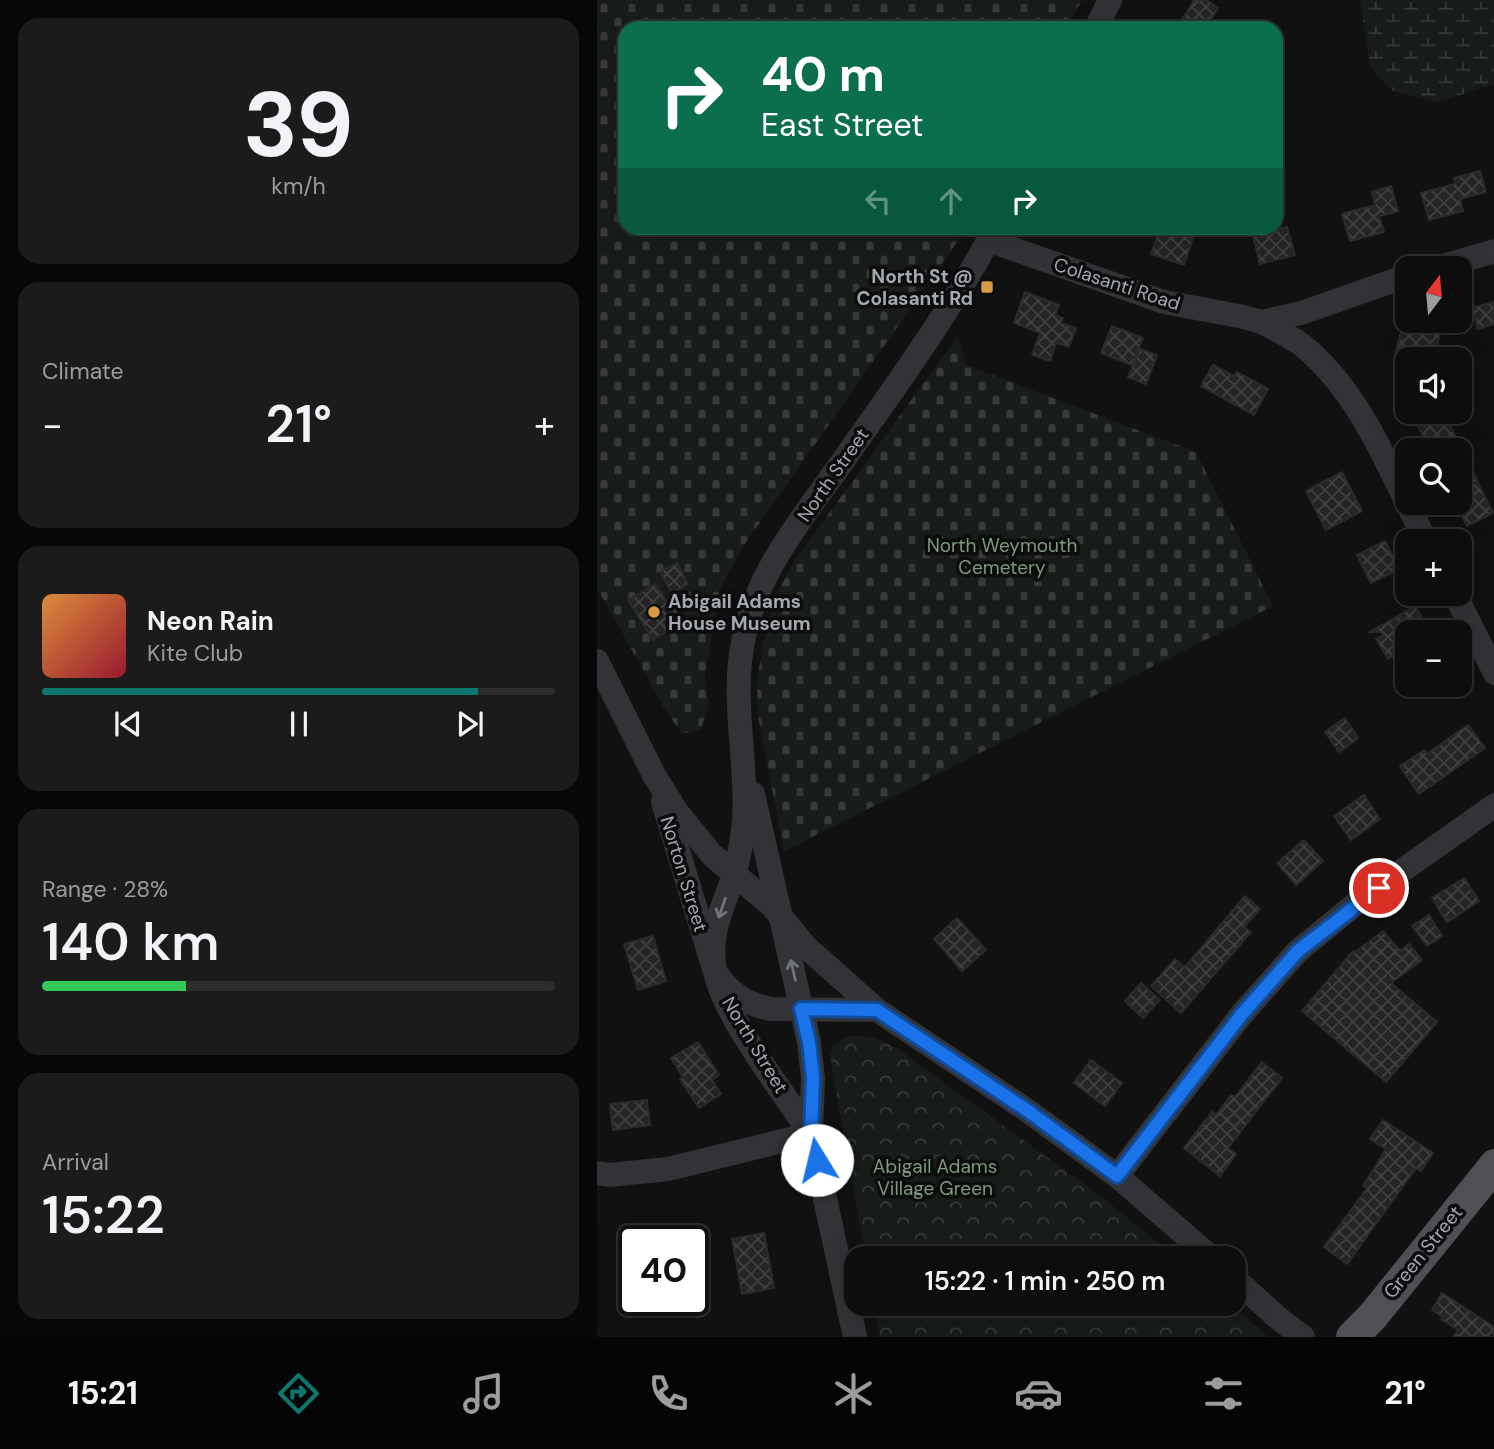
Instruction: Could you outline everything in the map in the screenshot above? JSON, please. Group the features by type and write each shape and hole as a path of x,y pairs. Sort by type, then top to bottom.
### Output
{"main road":[{"name":"Green Street","path":"1352,1337 1372,1317 1494,1165"}],"street":[{"path":"1100,21 1110,0"},
{"name":"North Street","path":"811,1134 743,1030 715,972 715,931 734,875 744,818 738,708 740,656 747,623 763,581 782,547 928,339 991,235"},
{"name":"Colasanti Road","path":"995,235 1164,302 1262,322 1301,313 1395,280"},
{"path":"1472,257 1494,251"},
{"path":"1262,322 1305,347 1333,374 1359,410 1420,529"},
{"path":"1461,606 1494,673"},
{"name":"Norton Street","path":"597,660 654,775 688,827 734,875 780,915 805,946 877,1010 1028,1111 1117,1176 1198,1246"},
{"name":"North Street","path":"742,745 809,1042 813,1078 811,1134 855,1337"},
{"name":"Norton Street","path":"654,775 715,972"},
{"path":"1117,1176 1242,1014 1298,951 1359,901 1494,805"},
{"path":"715,972 734,995 745,1002 771,1009 877,1010"},
{"path":"597,1173 610,1175 668,1170 811,1134"},
{"path":"1246,1289 1303,1337"}],"green space":[{"path":"597,0 1082,0 1069,21 618,21 618,235 962,235 744,545 720,589 705,675 709,707 700,730 682,734 665,709 597,588"},
{"path":"1360,0 1494,0 1494,84 1438,102 1393,91 1370,67"},
{"name":"North Weymouth Cemetery","path":"958,336 966,365 1196,452 1273,606 784,851 758,716 757,682 774,599 795,560"},
{"name":"Abigail Adams Village Green","path":"850,1036 874,1037 898,1049 1103,1198 1162,1246 864,1246 830,1056 834,1044"},
{"path":"876,1316 1244,1316 1268,1337 880,1337"}],"building":[{"path":"1194,0 1206,0 1218,8 1210,21 1181,21"},
{"path":"1480,171 1486,192 1460,199 1463,211 1429,220 1421,193 1455,184 1454,178"},
{"path":"1391,186 1398,211 1379,216 1384,232 1350,241 1342,214 1375,205 1372,192"},
{"path":"1287,227 1295,255 1260,264 1253,236 1283,235 1283,228"},
{"path":"1158,235 1183,235 1193,238 1184,265 1151,254"},
{"path":"1025,292 1059,305 1055,315 1063,318 1061,323 1076,328 1069,347 1056,343 1050,361 1032,355 1040,333 1014,323"},
{"path":"1494,302 1494,324 1478,329 1472,308"},
{"path":"1112,326 1143,338 1132,365 1101,353"},
{"path":"1401,333 1440,333 1437,346 1427,344 1426,347 1397,347"},
{"path":"1140,349 1157,355 1146,384 1128,377"},
{"path":"1213,365 1234,376 1237,372 1268,389 1254,415 1201,386"},
{"path":"1417,424 1449,424 1456,438 1418,438 1423,436"},
{"path":"1472,470 1493,513 1467,526 1462,515 1472,515"},
{"path":"1342,472 1362,511 1326,530 1306,491"},
{"path":"1385,541 1395,561 1395,571 1371,583 1357,555"},
{"path":"677,563 688,584 672,593 660,572"},
{"name":"Abigail Adams House Museum","path":"655,584 680,623 653,640 628,600"},
{"path":"1415,606 1423,620 1395,620 1395,660 1393,656 1388,659 1376,639 1383,635 1381,632 1370,632"},
{"path":"1345,718 1358,738 1339,752 1325,732"},
{"path":"1468,725 1485,748 1419,794 1400,766 1424,750 1427,754"},
{"path":"1364,795 1380,819 1351,840 1334,816"},
{"path":"1304,840 1323,861 1296,885 1277,863"},
{"path":"1464,878 1479,901 1447,922 1432,898"},
{"path":"1245,896 1260,909 1244,927 1251,932 1181,1013 1151,986 1175,959 1185,967"},
{"path":"1429,915 1442,936 1427,946 1412,926"},
{"path":"957,918 986,950 962,971 934,939"},
{"path":"1383,931 1400,951 1409,944 1422,960 1391,983 1437,1022 1386,1082 1302,1011 1353,951 1354,953"},
{"path":"653,936 666,981 638,990 624,944"},
{"path":"1141,983 1160,1000 1143,1018 1125,1001"},
{"path":"698,1042 719,1075 712,1080 721,1094 699,1108 680,1079 683,1077 671,1058"},
{"path":"1091,1060 1122,1083 1105,1106 1074,1083"},
{"path":"1262,1062 1282,1078 1228,1148 1236,1154 1220,1176 1184,1148 1212,1112 1216,1115 1231,1095 1235,1097"},
{"path":"647,1100 650,1125 613,1130 610,1104"},
{"path":"1383,1120 1433,1153 1421,1171 1416,1168 1347,1264 1324,1247 1367,1188 1363,1186 1386,1149 1370,1139"},
{"path":"764,1233 774,1288 742,1294 732,1239"},
{"path":"1442,1293 1494,1327 1494,1337 1453,1337 1458,1330 1432,1310"}],"place":[{"name":"North St @ Colasanti Rd","path":"987,287"},
{"name":"Abigail Adams House Museum","path":"654,612"}],"route":[{"path":"817,1160 811,1134 813,1078 809,1042 801,1009 863,1009 877,1010 926,1041 1117,1176 1242,1014 1298,951 1379,888"}]}
